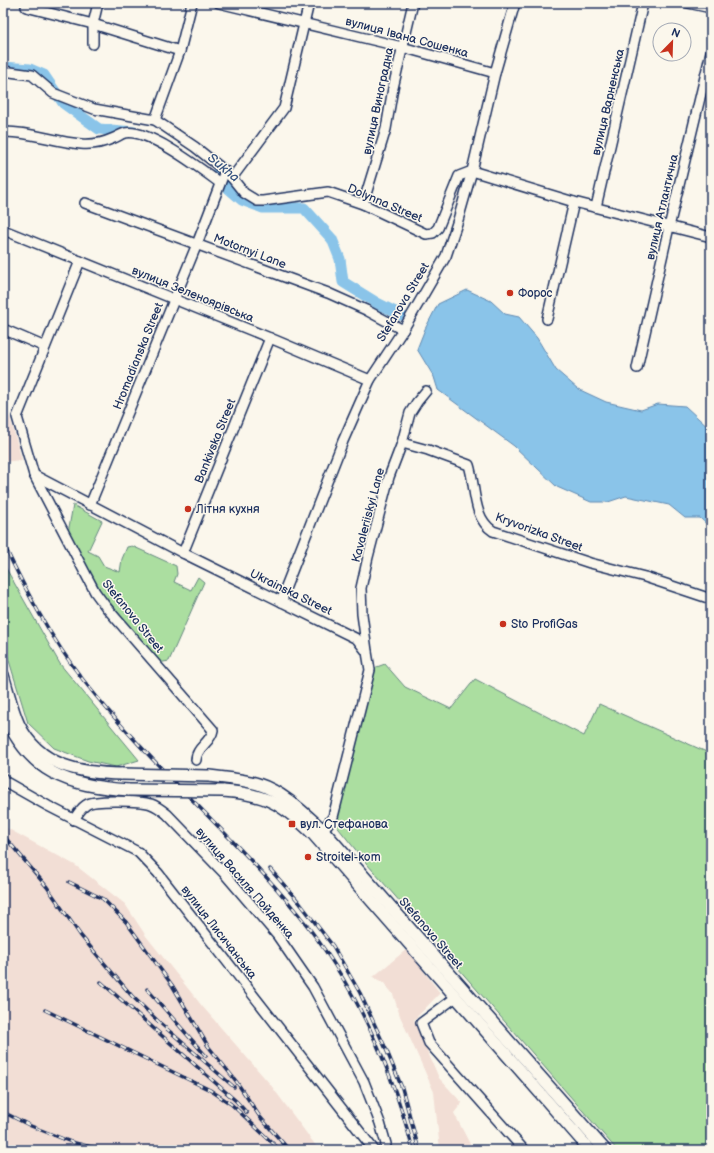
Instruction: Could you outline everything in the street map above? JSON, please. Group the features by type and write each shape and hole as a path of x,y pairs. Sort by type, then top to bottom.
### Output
{"main road":[{"name":"Stefanova Street","path":"3,675 19,724 28,739 39,751 51,760 66,767 98,773 209,776 236,779 257,784 272,790 286,799 318,832 605,1150"},
{"name":"Stefanova Street","path":"3,711 8,725 28,754 43,768 76,783 111,789 129,790 242,792 273,801 318,832 456,997 587,1149"}],"street":[{"path":"93,44 93,24 98,3"},
{"path":"155,120 180,51 192,3"},
{"name":"вулиця Івана Сошенка","path":"219,3 402,47 495,73"},
{"path":"232,178 284,108 309,3"},
{"name":"вулиця Виноградна","path":"363,204 386,129 393,88 413,3"},
{"name":"Stefanova Street","path":"282,602 285,589 343,442 370,380 403,330 446,256 472,171 495,73 515,3"},
{"name":"вулиця Варненська","path":"596,207 644,3"},
{"path":"688,3 711,8"},
{"path":"26,7 93,24 180,51"},
{"name":"вулиця Атлантична","path":"637,368 711,52"},
{"name":"Dolynna Street","path":"3,71 32,75 53,93 94,108 155,120 195,147 232,178 244,193 257,201 328,192 363,204 426,234 433,232 438,228 459,176 472,171"},
{"path":"3,132 14,132 79,144 93,145 112,139 124,133 152,138 220,183"},
{"path":"472,171 574,202 711,237"},
{"name":"Hromadianska Street","path":"90,505 197,244 224,172"},
{"path":"547,319 574,202"},
{"name":"Motornyi Lane","path":"85,203 328,293 366,310 403,330"},
{"name":"вулиця Зеленоярівська","path":"6,231 370,380"},
{"path":"34,475 18,417 80,261"},
{"path":"3,329 46,347"},
{"name":"Bankivska Street","path":"183,552 270,338"},
{"name":"Kavaleriiskyi Lane","path":"367,652 362,614 362,588 368,557 389,477 402,443 410,414 426,391"},
{"name":"Kryvorizka Street","path":"402,443 428,450 469,465 482,521 493,531 590,563 645,577 711,599"},
{"name":"Stefanova Street","path":"34,475 95,592 106,607 213,730 212,735 196,754 196,760"},
{"name":"Ukrainska Street","path":"34,475 90,505 358,639 367,652"},
{"path":"318,832 333,817 370,670 367,652"},
{"name":"вулиця Лисичанська","path":"3,778 4,781 74,820 138,852 158,873 374,1150"},
{"name":"вулиця Василя Пойденка","path":"74,820 86,804 96,802 128,802 151,804 167,814 224,873 277,935 313,987 364,1082 380,1123 386,1144 385,1150"},
{"path":"456,997 421,1023 429,1043 524,1150"}],"shaded area":[{"path":"3,397 10,418 22,460 3,462"},
{"path":"3,826 75,865 125,904 146,936 202,1006 270,1084 319,1150 3,1150"},
{"path":"407,949 440,993 414,1020 439,1078 462,1103 454,1113 472,1148 499,1147 500,1150 440,1150 434,1092 400,1016 393,994 384,983 373,977"}],"green space":[{"path":"73,505 102,521 88,551 98,556 104,566 120,572 122,559 127,547 132,546 176,566 177,574 174,582 191,590 198,577 204,582 169,661 158,663 101,591 68,533"},
{"path":"3,563 60,664 139,760 116,767 88,761 54,748 28,723 3,641"},
{"path":"385,664 405,687 451,709 475,679 584,736 599,704 711,754 711,1150 617,1150 367,864 335,824 374,668"}],"water":[{"path":"467,290 491,301 505,314 519,317 537,338 556,370 578,389 606,402 641,410 658,404 685,406 711,430 711,528 700,518 685,518 669,505 626,496 608,502 591,502 557,487 514,446 438,390 434,377 417,349 425,329 438,304"}],"waterway":[{"name":"Sukha","path":"3,67 30,69 44,75 63,103 99,129 134,132"},
{"name":"Sukha","path":"213,175 242,200 263,208 304,208 332,239 340,259 343,282 377,303 401,315"}],"railway":[{"path":"3,543 50,632 84,681 135,741 272,884 318,940 353,997 382,1056 394,1087 413,1150"},
{"path":"3,835 47,887 81,936 132,996 160,1023 234,1087"},
{"path":"270,869 299,902 333,946 360,993 402,1088 419,1150"},
{"path":"69,882 103,899 126,922 172,985 208,1046 236,1081 260,1117 289,1150"},
{"path":"101,982 236,1101 247,1113"},
{"path":"147,989 206,1056"},
{"path":"45,1010 210,1090 231,1104 280,1150"},
{"path":"3,1112 31,1126 71,1142 103,1150"}],"place":[{"name":"Форос","path":"510,293"},
{"name":"Літня кухня","path":"188,509"},
{"name":"Sto ProfiGas","path":"503,624"},
{"name":"вул. Стефанова","path":"292,824"},
{"name":"Stroitel-kom","path":"308,857"}]}
